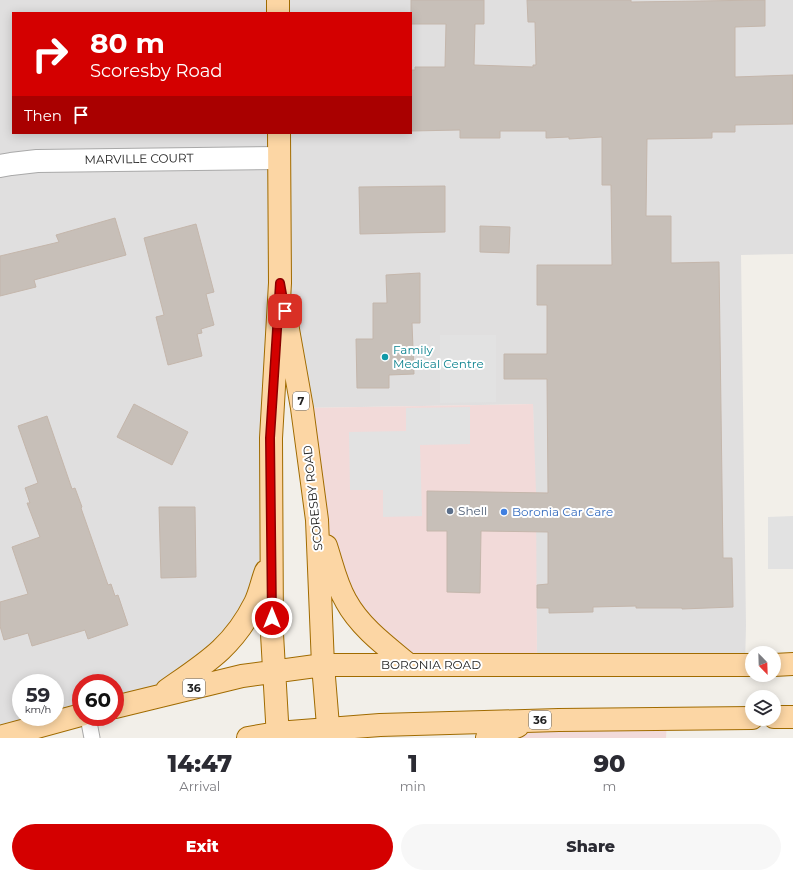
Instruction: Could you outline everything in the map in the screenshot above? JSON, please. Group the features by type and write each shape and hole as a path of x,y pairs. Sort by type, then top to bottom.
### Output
{"main road":[{"path":"278,0 278,12"},
{"name":"SCORESBY ROAD","path":"277,735 273,672 270,438 280,283 279,134"},
{"name":"SCORESBY ROAD","path":"280,283 302,408 317,520 323,666 329,733"},
{"path":"317,520 336,577 350,609 380,641 409,665"},
{"path":"158,696 216,656 236,634 256,602 271,554"},
{"path":"781,665 793,664"},
{"name":"BORONIA ROAD","path":"124,705 242,676 323,666 745,665"},
{"path":"0,737 72,717"},
{"path":"781,717 793,717"},
{"name":"36","path":"248,738 277,735 329,733 380,725 745,718"},
{"path":"487,738 530,721"}],"street":[{"name":"MARVILLE COURT","path":"0,166 37,161 279,158"}],"lane":[{"path":"90,726 92,738"}],"shaded area":[{"path":"0,0 793,0 793,254 741,255 746,626 745,665 537,666 533,404 302,408 280,286 271,554 216,656 124,702 124,674 72,674 72,717 64,720 64,674 12,674 12,726 40,726 0,737"},
{"path":"440,335 496,335 496,402 440,403"},
{"path":"533,404 536,492 537,666 409,665 336,577 302,408"},
{"path":"470,407 470,444 420,445 422,516 383,517 383,490 350,490 349,432 406,431 406,408"},
{"path":"793,516 793,569 768,569 768,517"},
{"path":"667,719 666,738 487,738 530,721"}],"building":[{"path":"411,0 484,0 484,24 475,24 474,65 533,67 533,65 536,65 535,22 528,22 527,0 631,0 631,2 765,0 765,26 735,27 735,77 793,75 793,124 735,125 735,132 712,132 712,138 647,139 646,216 671,216 671,263 719,262 723,558 732,558 733,607 682,609 636,608 636,606 593,607 593,612 549,613 549,608 537,608 537,585 548,584 548,532 481,531 480,593 447,592 447,531 427,531 427,491 548,493 547,379 504,379 504,354 547,354 547,305 537,305 537,265 612,265 611,185 602,185 602,137 569,139 569,137 546,138 546,131 500,131 500,138 460,138 460,130 412,131 412,70 415,70 415,67 445,67 446,24 412,24"},
{"path":"445,186 445,232 360,234 359,187"},
{"path":"115,218 126,255 34,280 36,287 0,296 0,256 59,242 56,235"},
{"path":"196,224 214,292 206,294 214,325 201,329 202,333 197,334 202,356 168,365 156,317 164,315 144,238"},
{"path":"480,226 510,227 509,253 480,252"},
{"path":"420,273 420,323 412,323 414,374 389,375 389,388 357,388 356,339 373,339 373,303 387,303 386,275"},
{"path":"134,404 188,432 172,465 117,437"},
{"path":"47,416 72,489 75,488 82,507 81,508 108,585 111,584 115,596 118,595 128,625 88,639 85,630 32,646 28,633 4,640 0,626 0,602 28,594 12,547 40,537 27,503 30,503 25,488 38,483 18,426"},
{"path":"159,507 195,507 196,577 161,578"}],"place":[{"name":"Family Medical Centre","path":"385,357"},
{"name":"Shell","path":"450,511"},
{"name":"Boronia Car Care","path":"504,512"}],"route":[{"path":"272,618 270,438 280,283 285,311"}]}
